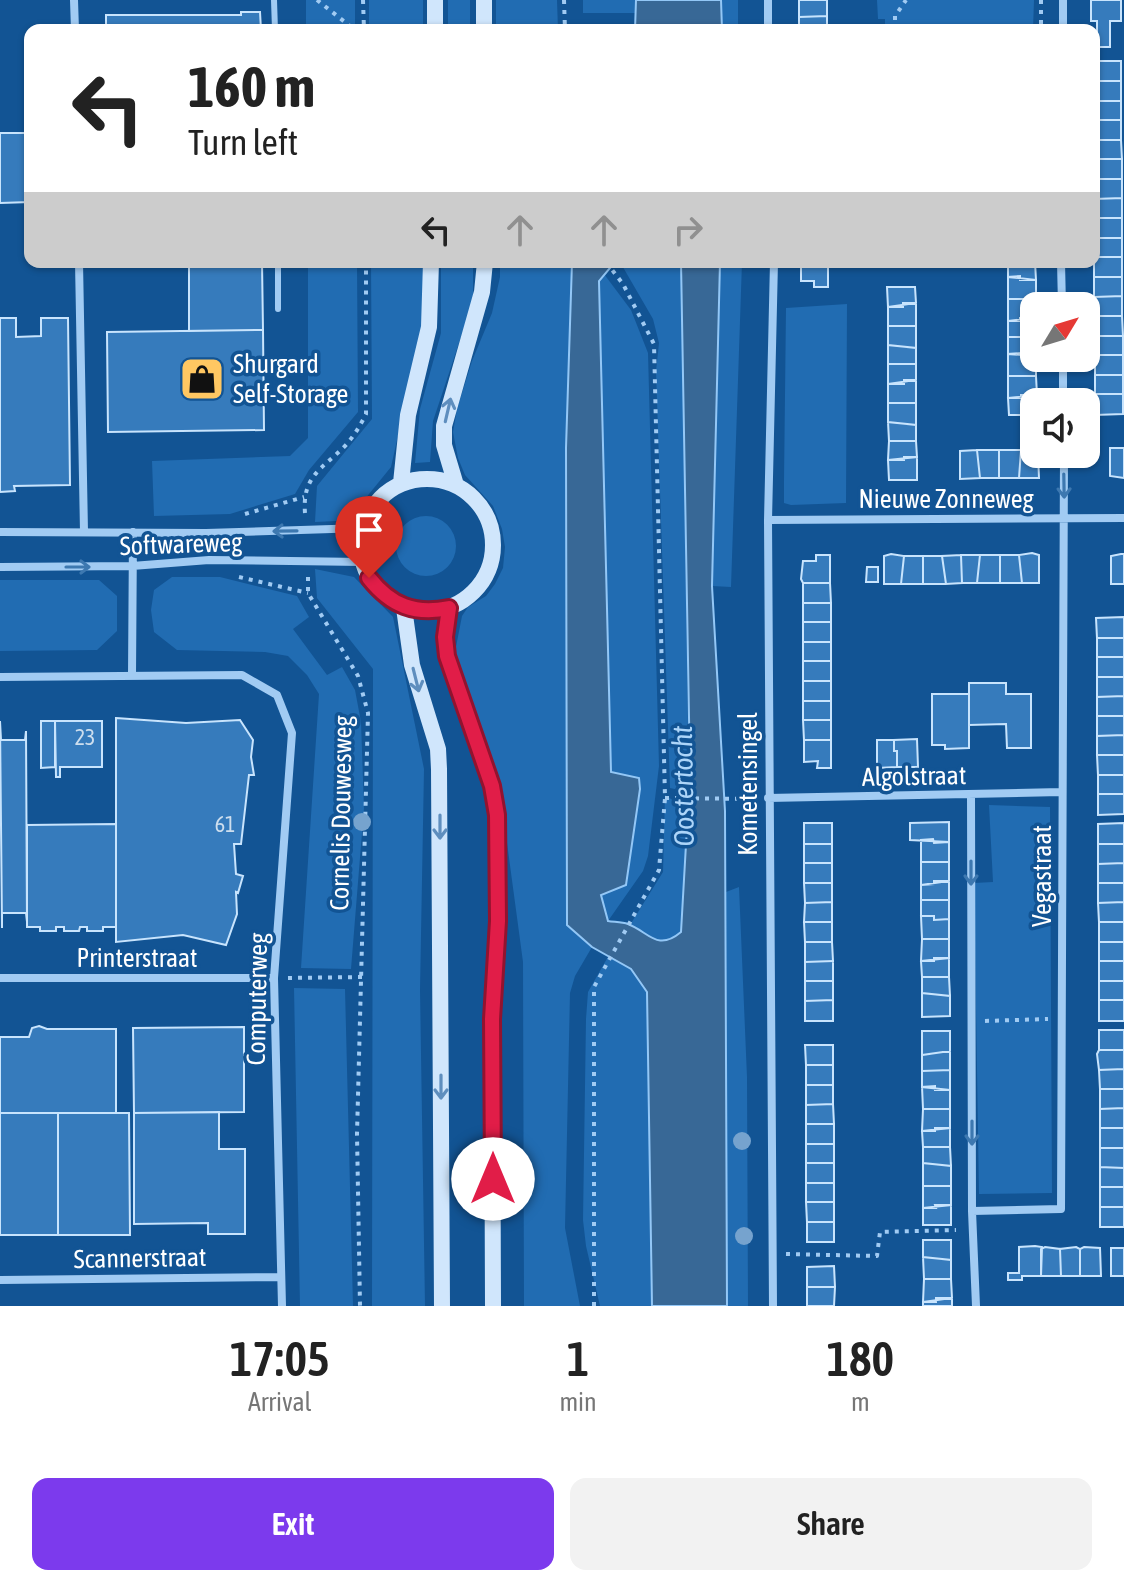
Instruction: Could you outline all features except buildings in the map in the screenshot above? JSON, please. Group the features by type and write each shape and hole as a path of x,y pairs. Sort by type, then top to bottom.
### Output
{"main road":[{"path":"435,0 435,24"},
{"path":"484,0 484,24"},
{"path":"401,483 408,415 428,336 431,268"},
{"path":"456,485 444,445 444,426 482,292 484,268"},
{"path":"430,479 456,485 472,496 485,511 492,529 494,549 490,568 481,585 467,599 449,608 431,611 404,608 380,592 369,578 360,545 363,528 373,506 401,483 430,479"},
{"path":"404,608 412,665 438,749 442,1306"},
{"path":"449,608 445,637 447,656 492,786 497,815 497,932 492,1019 493,1306"}],"street":[{"path":"74,0 75,24"},
{"path":"768,0 768,24"},
{"path":"1063,0 1063,24"},
{"name":"Softwareweg","path":"79,268 84,532"},
{"name":"Kometensingel","path":"773,1306 768,520 774,268"},
{"path":"1061,268 1062,292"},
{"name":"Vegastraat","path":"972,1211 1061,1209 1064,468"},
{"name":"Nieuwe Zonneweg","path":"768,520 1124,518"},
{"name":"Softwareweg","path":"0,532 363,528"},
{"path":"0,677 132,675 133,532"},
{"name":"Softwareweg","path":"0,567 132,566 209,560 363,562"},
{"name":"Computerweg","path":"132,675 242,675 277,695 292,733 274,978 282,1306"},
{"name":"Algolstraat","path":"768,798 1061,792"},
{"path":"971,795 972,1211 976,1306"},
{"name":"Printerstraat","path":"0,978 274,978"},
{"name":"Scannerstraat","path":"0,1280 281,1277"}],"lane":[{"path":"274,0 275,24"},
{"path":"278,268 278,309"}],"path":[{"path":"317,0 347,24"},
{"path":"363,0 364,24"},
{"path":"564,0 565,24"},
{"path":"895,24 895,16 906,0"},
{"path":"1041,0 1041,24"},
{"path":"307,530 304,497 314,474 351,438 366,414 366,268"},
{"path":"594,1306 594,987 659,870 665,798 654,344 623,284 611,268"},
{"name":"Softwareweg","path":"238,516 304,497"},
{"path":"308,563 308,593"},
{"name":"Softwareweg","path":"243,579 308,593"},
{"name":"Cornelis Douwesweg","path":"308,593 358,676 368,713 357,1134 360,1306"},
{"path":"665,798 734,800"},
{"path":"274,978 362,977"},
{"path":"972,1021 1063,1018"},
{"path":"772,1254 877,1256 880,1232 973,1229"}],"shaded area":[{"path":"306,0 355,0 355,24 306,24"},
{"path":"369,0 423,0 423,24 369,24"},
{"path":"448,0 470,0 470,24 448,24"},
{"path":"496,0 557,0 558,24 496,24"},
{"path":"583,0 636,0 636,13 583,13"},
{"path":"636,0 721,0 722,24 635,24"},
{"path":"721,0 738,0 738,24 722,24"},
{"path":"877,0 1034,0 1033,24 885,24 885,19 878,19"},
{"path":"308,268 357,268 358,412 309,470 295,494 230,514 154,516 152,461 290,456 308,438"},
{"path":"371,268 424,268 424,319 391,467 356,510 336,521 315,522 317,486 372,419"},
{"path":"441,268 473,268 473,301 433,421 430,462 415,463 420,409 441,333"},
{"path":"500,268 572,268 566,448 567,924 592,947 575,976 570,993 565,1228 580,1306 524,1306 523,962 500,791 493,761 460,675 455,652 462,616 468,607 486,596 503,568 505,547 502,529 493,506 465,475 453,432 457,409 492,313"},
{"path":"572,268 610,268 599,281 611,772 639,778 640,789 626,885 601,895 608,921 628,924 653,938 666,940 681,932 690,774 681,268 720,268 712,586 725,811 727,1306 652,1306 647,992 631,969 592,947 567,925 566,448"},
{"path":"623,268 681,268 689,792 670,788 656,371 659,343 653,319"},
{"path":"720,268 742,268 731,587 712,586"},
{"path":"604,274 631,310 648,353 659,766 648,856 643,871 608,921 600,894 638,778 611,773 599,281"},
{"path":"847,304 846,503 784,503 786,308"},
{"path":"426,516 447,525 456,546 447,567 426,576 405,567 396,546 405,525"},
{"path":"315,569 354,577 393,617 424,769 420,990 425,1306 372,1306 373,669 317,598"},
{"path":"172,577 220,577 297,596 309,617 293,629 327,675 342,667 355,690 361,722 364,808 351,969 301,968 319,694 307,675 288,656 265,652 177,650 154,632 151,610 154,590"},
{"path":"0,580 99,580 117,596 117,631 97,650 0,651"},
{"path":"665,795 689,811 681,933 668,940 655,940 630,925 663,872"},
{"path":"989,805 1050,807 1052,1193 979,1194 974,883 993,882"},
{"path":"739,887 747,1077 748,1306 727,1306 726,892"},
{"path":"609,955 631,969 647,992 652,1306 600,1306 586,1246 583,1220 588,992"},
{"path":"294,988 345,989 353,1306 300,1306"}],"place":[{"name":"Shurgard Self-Storage","path":"202,379"}],"route":[{"path":"369,578 380,592 404,608 431,611 449,608 445,637 447,656 492,786 499,848 492,1019 493,1179"}],"water label":[{"name":"Oostertocht","path":"683,786"}]}
